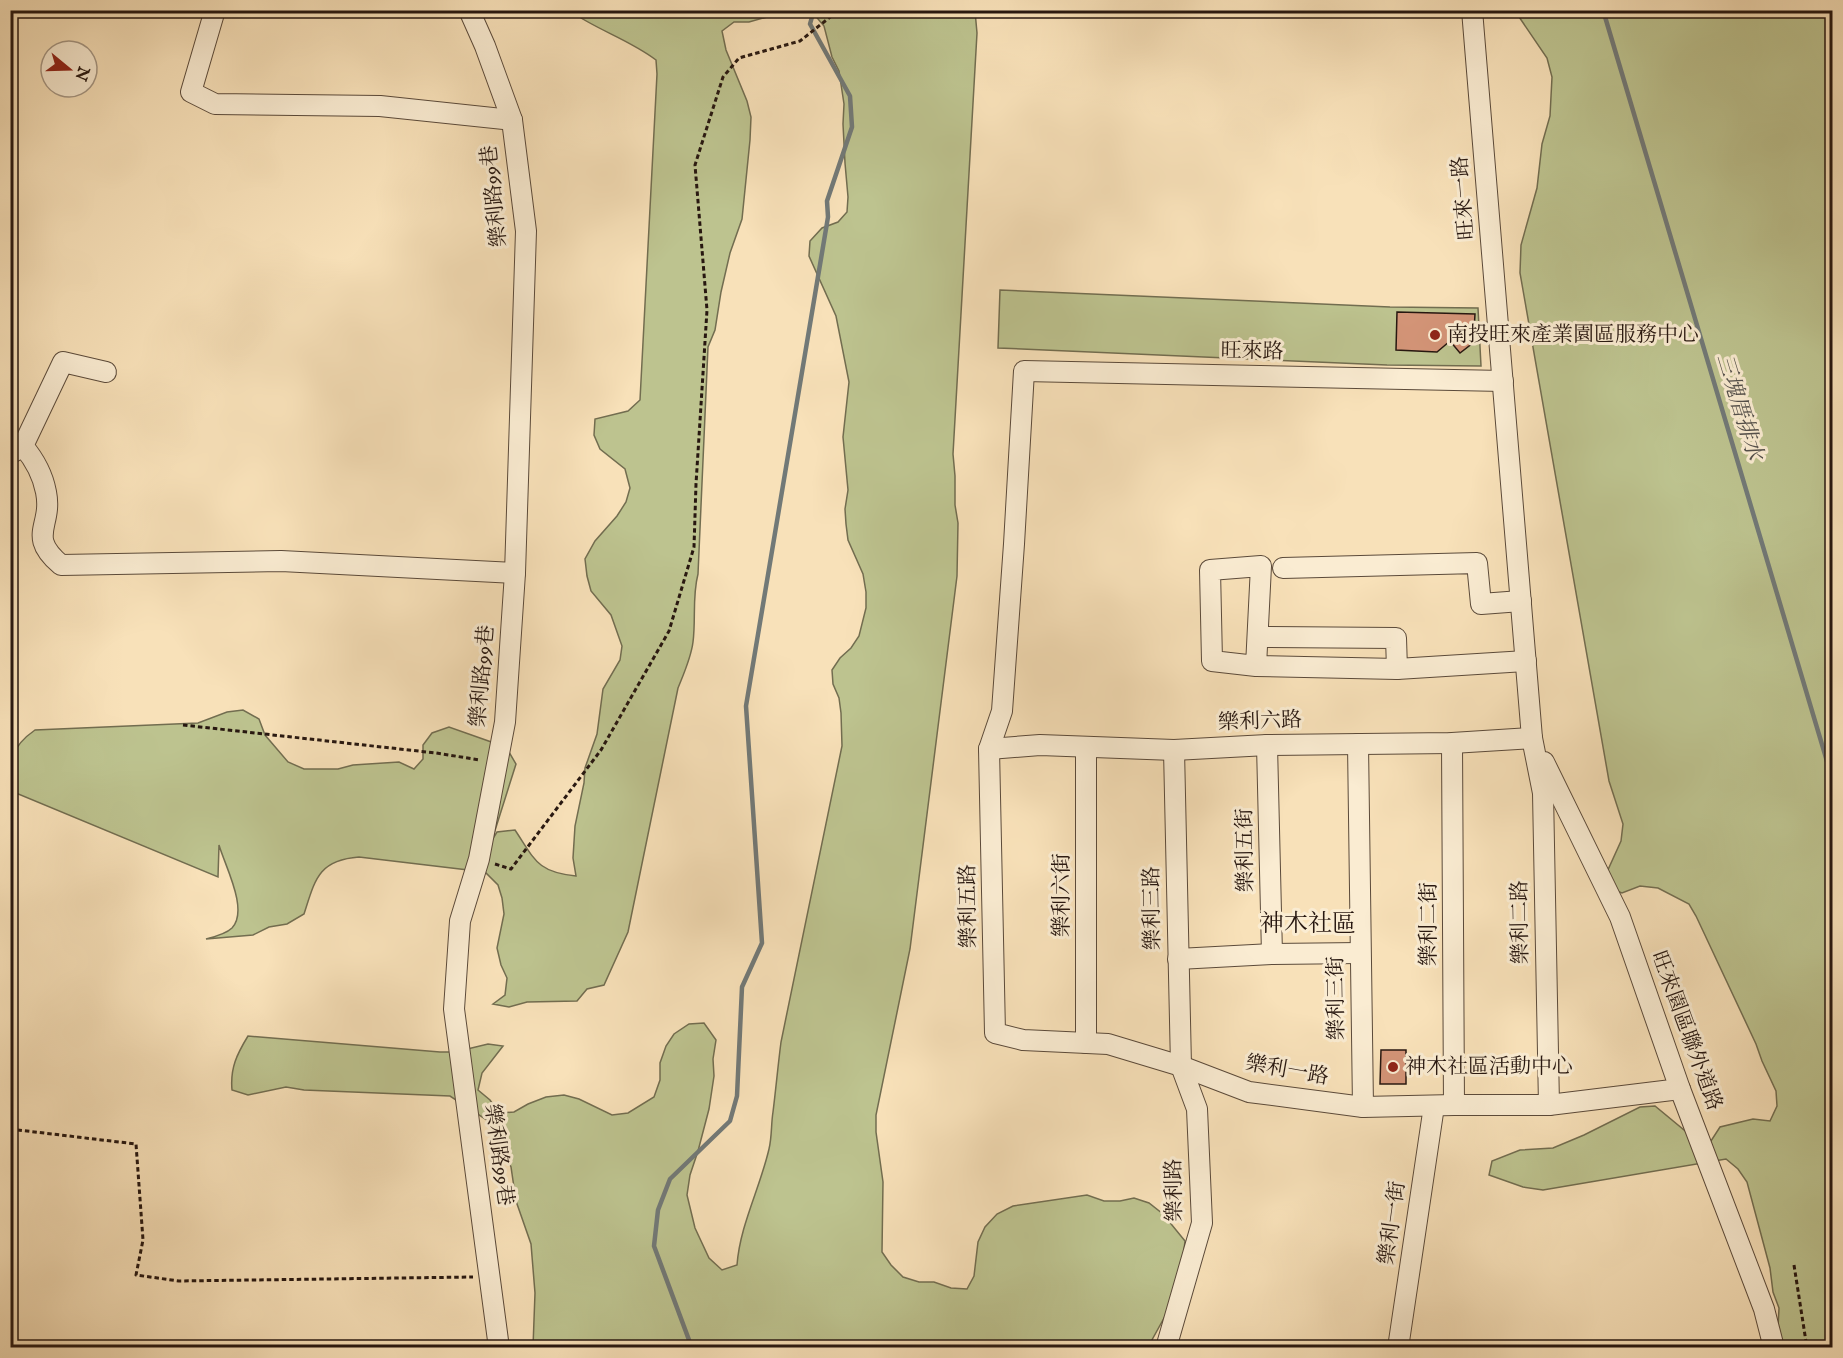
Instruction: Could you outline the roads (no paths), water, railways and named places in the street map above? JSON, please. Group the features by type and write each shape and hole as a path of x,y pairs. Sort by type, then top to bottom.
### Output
{"street":[{"path":"214,10 191,92 215,104 380,106 512,120"},
{"name":"樂利路99巷","path":"469,10 512,120 526,231 514,573 505,722 478,859 460,921 454,1009 499,1347"},
{"name":"旺來一路","path":"1472,10 1503,381"},
{"path":"106,372 63,362 17,450 33,459 46,493 46,518 42,536 48,554 61,565 281,561 514,573"},
{"name":"旺來路","path":"989,749 1002,711 1024,371 1503,381"},
{"path":"1503,381 1532,738"},
{"path":"1282,568 1477,563 1481,604 1521,601"},
{"path":"1256,666 1261,566 1210,570 1212,661 1256,666 1397,669 1526,661"},
{"path":"1258,637 1396,638 1397,669"},
{"name":"樂利六路","path":"989,749 1040,745 1174,750 1267,745 1452,743 1532,738"},
{"name":"旺來園區聯外道路","path":"1532,738 1620,917 1680,1089 1764,1309 1774,1347"},
{"name":"樂利二路","path":"1532,738 1543,793 1549,1105"},
{"name":"樂利二街","path":"1452,743 1454,1105"},
{"name":"樂利三街","path":"1358,744 1363,1107"},
{"name":"樂利五街","path":"1267,745 1272,954"},
{"name":"樂利六街","path":"1086,747 1086,1043"},
{"name":"樂利五路","path":"989,749 995,1033 1023,1040"},
{"name":"樂利三路","path":"1174,750 1181,1066"},
{"path":"1178,959 1272,954 1360,953"},
{"name":"樂利一路","path":"1023,1040 1108,1044 1181,1066 1249,1092 1363,1107 1549,1105 1680,1089"},
{"name":"樂利路","path":"1166,1347 1202,1223 1197,1109 1181,1066"},
{"name":"樂利一街","path":"1398,1347 1434,1106"}],"waterway":[{"path":"692,1348 654,1246 658,1210 670,1179 730,1121 737,1096 742,987 762,943 746,706 828,217 827,201 852,127 850,96 810,24 814,10"},
{"name":"三塊厝排水","path":"1603,10 1832,778"}],"place":[{"name":"南投旺來產業園區服務中心","path":"1435,335"},
{"name":"神木社區活動中心","path":"1393,1067"}],"district":[{"name":"神木社區","path":"1308,924"}]}
